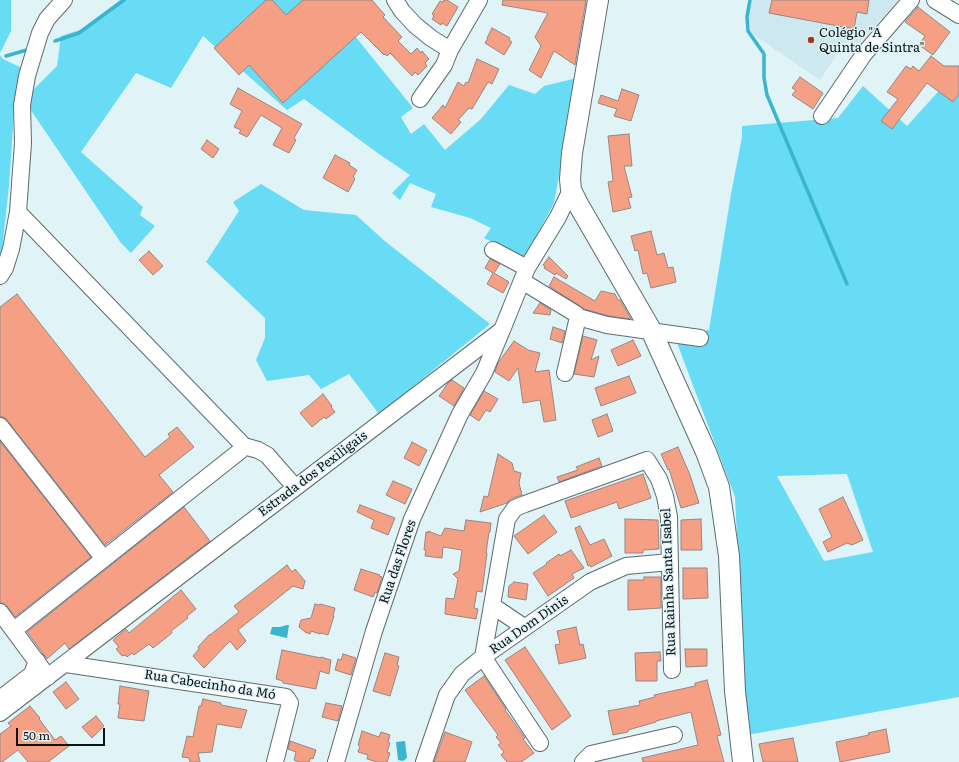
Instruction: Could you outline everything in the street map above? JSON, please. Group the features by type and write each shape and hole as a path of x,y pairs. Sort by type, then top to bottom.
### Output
{"main road":[{"path":"598,0 572,153 570,179 571,190 651,330 706,452 719,487 729,556 735,691 743,762"}],"street":[{"path":"0,276 5,268 11,249 18,212 23,143 22,105 27,76 40,33 47,19 64,0"},
{"path":"395,0 402,11 415,25 431,38 450,50"},
{"path":"420,99 444,65 450,50 480,0"},
{"path":"822,116 864,54 911,0"},
{"path":"935,0 959,15"},
{"path":"502,330 525,274 558,217 571,190"},
{"path":"18,212 244,446 258,450 267,456 295,487"},
{"path":"493,250 578,317 607,325 700,338"},
{"path":"564,374 578,317"},
{"name":"Rua das Flores","path":"336,762 374,631 412,519 460,414 484,373 502,330"},
{"name":"Estrada dos Pexiligais","path":"0,714 502,330"},
{"path":"0,426 104,559"},
{"path":"14,630 240,451 244,446"},
{"name":"Rua Rainha Santa Isabel","path":"483,657 493,606 506,519 515,508 647,460 659,479 665,496 669,517 672,670"},
{"name":"Rua Dom Dinis","path":"540,742 483,657 590,582 626,566 670,562"},
{"path":"493,606 524,627"},
{"path":"0,612 48,677"},
{"path":"424,762 447,695 462,674 483,657"},
{"path":"0,699 32,674 37,661"},
{"name":"Rua Cabecinho da Mó","path":"66,664 286,697 290,704 275,762"},
{"path":"583,762 591,754 674,735"}],"shaded area":[{"path":"0,0 11,0 11,31 0,53"},
{"path":"120,0 326,0 413,108 401,117 411,134 424,124 445,150 481,119 509,85 535,94 544,86 577,78 554,203 524,259 484,238 491,228 470,218 431,207 436,194 410,183 400,200 392,193 410,175 304,99 287,110 203,36 171,88 136,73 81,152 143,207 140,215 155,226 131,253 121,243 28,106 31,92 57,66 61,36 80,30"},
{"name":"Colégio \"A Quinta de Sintra\"","path":"752,0 899,0 859,43 846,41 820,80 751,33 748,17"},
{"path":"0,55 3,59 22,68 15,95 9,186 2,250 0,254"},
{"path":"947,82 959,94 959,697 747,735 735,497 674,335 709,330 731,194 742,137 742,126 838,118 863,86 907,126","holes":["847,474 873,552 824,561 777,476"]},
{"path":"261,184 304,210 356,215 386,242 490,324 379,414 349,374 321,389 309,375 267,381 256,360 265,338 265,318 206,262 239,211 233,202"},
{"path":"289,625 287,638 270,634 272,627"},
{"path":"405,741 407,758 403,761 398,760 396,742"}],"building":[{"path":"266,0 272,0 286,15 303,0 372,0 385,15 383,17 402,37 398,41 411,54 417,48 421,53 422,51 429,59 425,63 427,66 418,75 415,72 412,76 390,53 387,56 385,54 384,55 361,32 283,103 249,65 239,75 214,48"},
{"path":"444,0 447,0 458,7 447,26 442,23 441,25 432,19 434,16 432,14 440,1 443,2"},
{"path":"503,0 586,0 575,65 554,51 541,78 529,70 541,46 535,37 548,13 502,5"},
{"path":"772,0 869,0 867,14 857,12 854,29 769,13"},
{"path":"918,7 950,32 933,55 919,45 925,36 905,22"},
{"path":"492,28 510,38 509,40 512,42 504,55 485,43"},
{"path":"931,56 944,66 959,66 959,94 953,102 927,83 892,129 881,121 898,99 887,92 906,66 911,69 913,66 919,71"},
{"path":"477,59 499,69 492,84 488,82 472,109 469,108 458,120 461,122 451,134 432,118 443,105 445,108 458,82 464,86 466,82 468,83"},
{"path":"800,77 823,93 813,109 792,95 796,90 792,88"},
{"path":"238,88 302,124 294,138 296,140 289,153 273,145 282,128 261,115 247,137 239,133 241,130 234,127 242,111 230,104"},
{"path":"622,89 639,95 631,121 614,116 617,109 598,103 601,95 618,101"},
{"path":"629,134 632,166 624,166 632,197 628,198 631,208 613,212 608,182 613,181 608,136"},
{"path":"207,140 219,149 213,158 201,149"},
{"path":"335,155 350,163 349,165 357,170 353,177 355,179 348,192 323,178"},
{"path":"651,231 657,255 664,253 668,268 673,267 676,282 651,288 647,273 643,274 638,250 635,251 631,236"},
{"path":"149,251 163,266 153,275 139,260"},
{"path":"549,257 568,276 566,279 556,273 555,275 544,268 545,266 543,265"},
{"path":"490,259 500,264 494,273 509,282 503,293 487,284 493,273 485,268"},
{"path":"554,277 595,301 601,291 615,294 631,319 609,316 584,309 549,286"},
{"path":"17,294 145,457 170,437 168,434 177,427 194,447 159,475 173,492 105,545 7,420 4,417 0,417 0,307"},
{"path":"540,303 551,310 550,315 533,313"},
{"path":"553,327 565,331 562,343 550,339"},
{"path":"583,336 597,340 591,360 599,356 594,377 574,374"},
{"path":"633,340 641,356 618,366 611,350"},
{"path":"514,341 528,350 540,353 535,372 549,370 556,420 544,422 540,400 523,403 518,368 509,381 495,372 498,363"},
{"path":"629,376 636,393 601,406 595,388"},
{"path":"452,380 464,388 454,406 439,396 448,383"},
{"path":"484,391 498,399 490,412 486,410 479,421 470,415"},
{"path":"323,394 335,412 326,419 324,417 312,427 300,413"},
{"path":"607,414 613,431 598,437 592,420"},
{"path":"0,441 91,557 15,617 7,606 0,602"},
{"path":"412,442 427,450 419,466 404,458"},
{"path":"678,447 690,475 699,503 681,508 669,469 668,470 661,454"},
{"path":"498,454 512,463 514,471 521,473 519,483 522,495 511,499 507,503 480,512 484,496 488,497"},
{"path":"599,458 602,466 559,482 557,477 578,470 576,467"},
{"path":"643,474 651,498 619,509 617,502 571,518 565,501"},
{"path":"393,481 412,489 405,504 386,495"},
{"path":"843,497 863,540 852,545 847,543 828,552 823,542 832,537 819,509"},
{"path":"360,505 395,518 388,535 371,528 374,520 357,512"},
{"path":"184,507 210,541 69,649 65,643 47,659 27,632"},
{"path":"544,515 557,532 528,554 514,536"},
{"path":"625,519 658,520 659,549 643,550 643,553 625,553"},
{"path":"701,519 702,550 681,550 681,520"},
{"path":"466,520 491,523 482,592 477,591 474,608 478,609 476,619 445,614 446,598 454,599 458,579 453,574 459,571 462,550 443,547 442,558 425,556 426,550 424,550 426,532 428,533 428,531 441,536 445,528 464,531"},
{"path":"580,526 590,545 604,539 612,556 591,567 590,565 588,566 575,528"},
{"path":"571,550 584,568 572,574 574,578 548,596 533,573 559,554 560,556"},
{"path":"287,565 292,572 295,569 305,581 303,589 293,586 238,630 246,641 237,650 230,641 204,668 193,656 199,649 198,647 210,634 239,612 234,606"},
{"path":"683,568 707,568 708,598 683,599"},
{"path":"361,569 382,577 377,593 375,592 373,597 354,590"},
{"path":"644,577 661,577 661,608 628,610 628,580 644,580"},
{"path":"514,582 528,584 526,600 508,597 509,586"},
{"path":"181,590 196,609 187,616 188,618 153,648 149,644 134,655 132,653 127,657 125,655 122,656 116,649 119,647 113,640 126,629 129,633"},
{"path":"315,604 335,608 328,635 311,631 310,634 299,627 301,620 311,618"},
{"path":"576,627 580,645 583,644 586,658 559,664 555,645 560,644 557,631"},
{"path":"525,647 571,716 552,730 505,660"},
{"path":"685,649 707,649 707,666 686,667"},
{"path":"282,650 331,660 329,674 320,671 316,689 283,683 283,681 276,679"},
{"path":"660,652 661,661 657,661 657,681 636,681 635,653"},
{"path":"385,653 399,657 397,665 399,666 390,696 373,691"},
{"path":"343,654 356,658 351,675 335,670 338,659 341,660"},
{"path":"484,676 506,709 505,710 525,738 523,739 534,753 521,762 507,762 501,755 504,752 498,745 501,743 496,737 498,735 465,690"},
{"path":"707,680 721,735 717,736 724,762 643,762 642,758 698,745 691,712 656,721 628,730 628,732 613,735 608,711 640,705 639,701 655,697 654,695 695,686 695,683"},
{"path":"66,682 79,699 66,709 53,692"},
{"path":"120,686 149,691 144,721 118,718"},
{"path":"203,699 221,703 221,705 247,710 241,728 217,724 212,752 198,753 200,762 190,762 189,758 182,757 187,736 193,737 199,706 201,706"},
{"path":"326,703 342,706 338,721 322,717"},
{"path":"30,706 55,740 61,736 69,746 48,762 28,762 18,750 0,762 0,734 11,726 8,723"},
{"path":"96,716 104,726 92,738 82,727"},
{"path":"886,729 890,752 840,762 836,742 869,735 868,733"},
{"path":"362,731 379,737 381,732 390,735 388,742 390,743 387,752 390,753 387,762 377,762 367,759 368,755 358,752 360,746 358,745"},
{"path":"445,732 472,742 465,762 434,762"},
{"path":"793,738 798,762 763,762 759,744"},
{"path":"290,741 316,750 313,759 311,758 309,762 294,760 296,752 288,749"}],"waterway":[{"path":"55,41 79,33 124,0"},
{"path":"750,0 747,17 748,31 764,54 764,78 767,95 847,284"},
{"path":"6,56 30,49"}],"place":[{"name":"Colégio \"A Quinta de Sintra\"","path":"811,40"}]}
